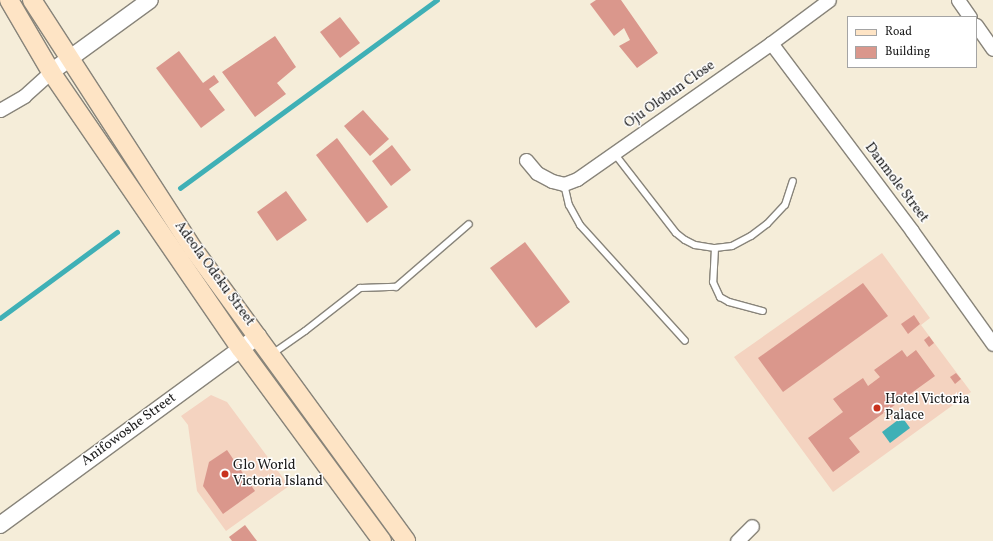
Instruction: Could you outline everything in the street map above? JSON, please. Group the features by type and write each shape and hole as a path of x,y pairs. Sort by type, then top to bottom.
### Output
{"main road":[{"name":"Adeola Odeku Street","path":"9,0 51,72 241,349 382,541"},
{"name":"Adeola Odeku Street","path":"32,0 194,250 272,355 406,541"}],"street":[{"path":"0,110 24,96 51,72 150,0"},
{"name":"Oju Olobun Close","path":"564,184 577,179 772,43 828,0"},
{"path":"958,0 969,16"},
{"path":"977,26 993,49"},
{"name":"Danmole Street","path":"772,43 912,231 993,344"},
{"path":"526,160 537,173 552,181 564,184"},
{"name":"Anifowoshe Street","path":"0,525 258,336"},
{"path":"736,541 752,526"}],"lane":[{"path":"614,153 676,233 685,240 695,244 715,248 732,246 751,236 767,224 785,205 793,181"},
{"path":"564,184 569,205 580,225 685,341"},
{"path":"272,355 360,288 396,287 469,224"},
{"path":"715,248 713,282 720,297 730,302 763,311"}],"shaded area":[{"path":"882,253 930,318 921,325 971,392 833,492 734,357"},
{"path":"211,395 227,402 289,486 226,531 197,491 188,425 181,416"}],"water":[{"path":"902,417 910,428 890,443 882,432"}],"building":[{"path":"596,0 621,0 658,53 637,68 619,46 630,40 624,28 614,36 590,4"},
{"path":"340,17 360,43 340,58 320,32"},
{"path":"275,36 296,67 277,83 286,94 255,117 222,72"},
{"path":"179,51 203,83 214,75 219,82 209,89 225,110 201,128 156,68"},
{"path":"363,110 389,139 370,156 344,126"},
{"path":"337,138 388,207 367,223 316,155"},
{"path":"392,145 411,170 391,186 372,161"},
{"path":"286,191 307,220 277,241 257,212"},
{"path":"525,242 570,302 536,328 490,268"},
{"path":"863,283 888,316 783,392 758,358"},
{"path":"914,315 920,324 908,334 901,324"},
{"path":"929,336 934,343 929,347 924,340"},
{"path":"902,350 907,357 916,350 935,376 849,438 860,452 833,472 808,438 843,412 833,399 863,378 868,386 880,377 874,370"},
{"path":"956,373 961,379 955,384 950,377"},
{"name":"Glo World Victoria Island","path":"227,450 255,491 223,514 203,486 209,462"},
{"path":"245,525 257,541 232,541 229,537"}],"waterway":[{"path":"180,188 437,0"},
{"path":"0,318 117,232"}],"place":[{"name":"Hotel Victoria Palace","path":"877,408"},
{"name":"Glo World Victoria Island","path":"225,474"}]}
